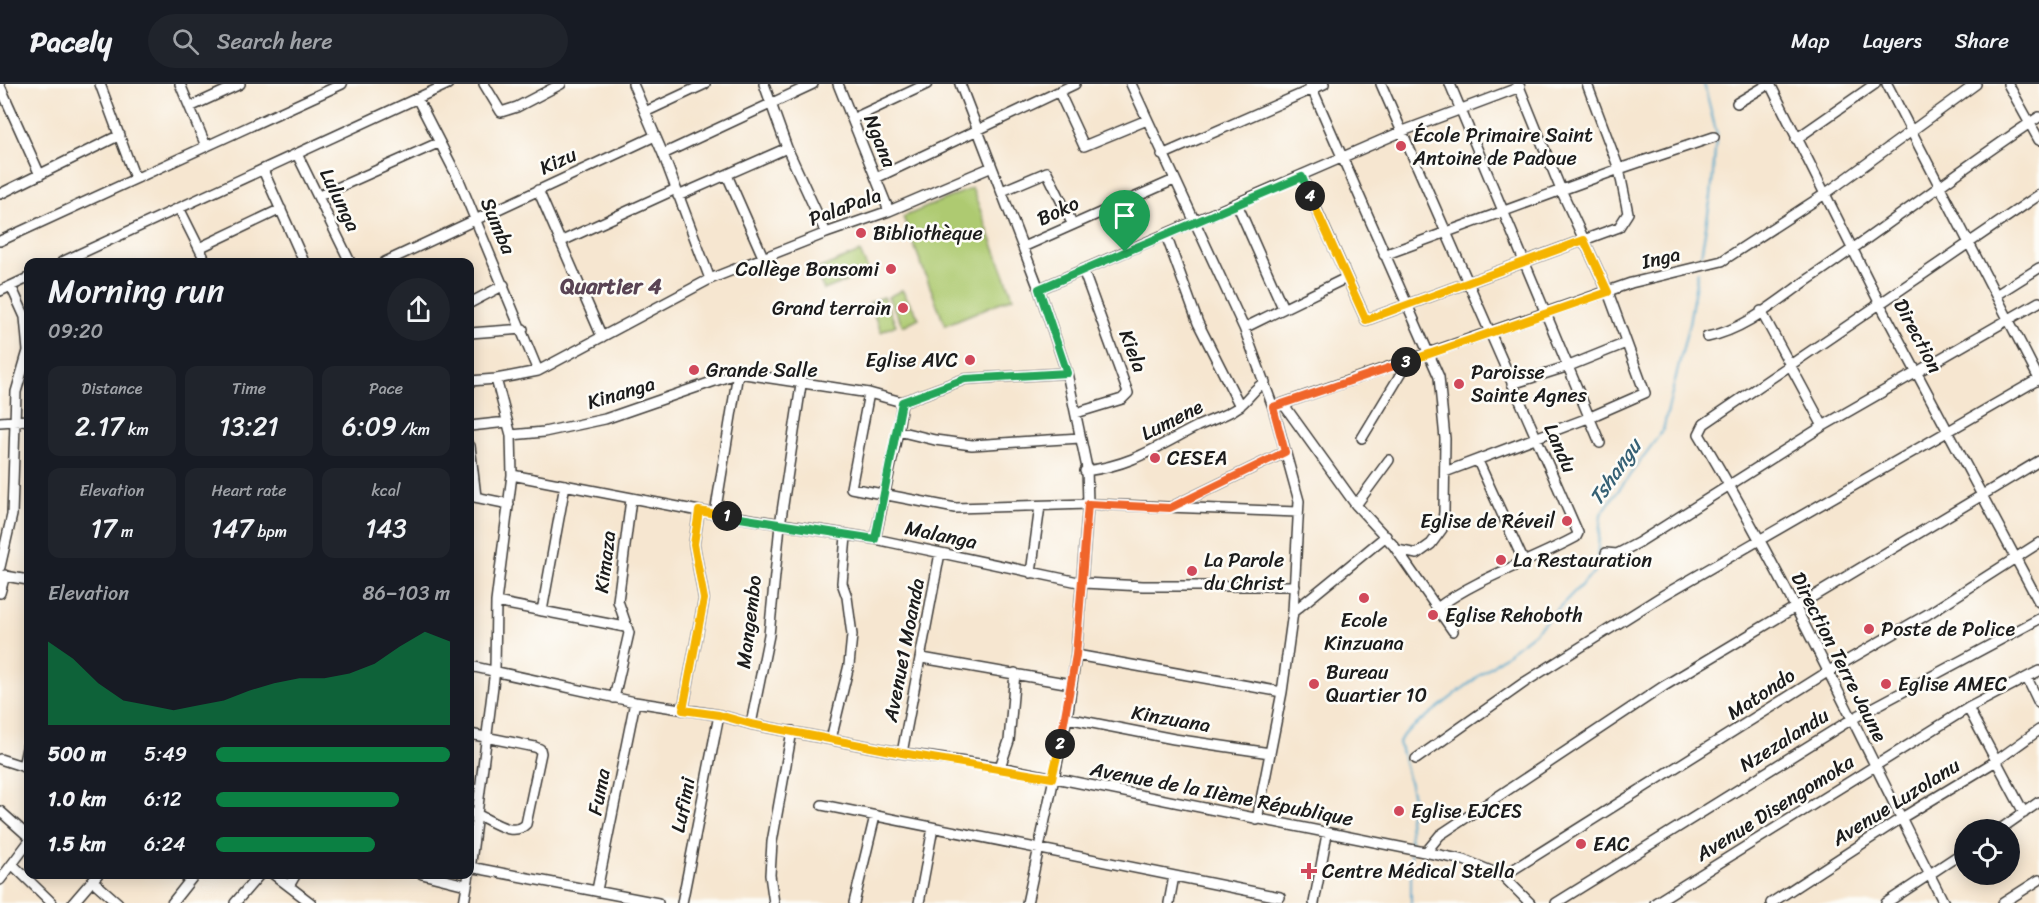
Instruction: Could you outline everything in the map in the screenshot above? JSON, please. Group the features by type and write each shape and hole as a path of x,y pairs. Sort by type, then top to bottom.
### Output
{"street":[{"path":"100,84 135,178"},
{"path":"180,84 206,146"},
{"path":"190,107 240,84"},
{"path":"315,84 319,94"},
{"path":"0,241 342,84"},
{"path":"79,258 448,84"},
{"path":"484,84 501,112 517,107 561,84"},
{"path":"474,381 496,380 538,371 710,279 663,154 633,84"},
{"path":"645,112 705,84"},
{"path":"764,84 787,148 826,233"},
{"path":"663,154 771,101 813,84"},
{"name":"Ngana","path":"838,84 889,211"},
{"path":"852,119 927,84"},
{"path":"960,84 979,128 1039,289 1067,373 1087,468 1085,471 1088,504 1076,655 1040,850 1027,903"},
{"path":"876,178 1075,84"},
{"path":"1131,84 1244,328 1273,407 1299,501 1293,612 1282,692 1257,820"},
{"path":"1162,155 1311,86 1324,84"},
{"name":"Landu","path":"1381,84 1577,530 1576,537 1524,562"},
{"name":"Landu","path":"1450,84 1600,443"},
{"path":"1302,177 1366,320 1406,303 1619,227 1628,213 1618,169 1587,84"},
{"path":"1737,103 1769,84"},
{"name":"Direction","path":"1769,84 1880,304 2039,602"},
{"path":"1796,139 1875,84"},
{"path":"1416,759 1525,682 1662,596 2039,379 1913,130 1887,84"},
{"name":"Inga","path":"1273,407 1547,314 1631,283 1722,261 1825,194 1976,84"},
{"path":"2008,84 2039,140"},
{"path":"0,86 40,176"},
{"path":"1311,86 1439,377 1445,472 1442,529 1431,544 1417,554 1397,550"},
{"path":"1039,289 1302,177 1403,131 1519,86 1561,190 1608,292 1645,393 1588,418 1445,472"},
{"path":"1059,92 1084,146 1147,120"},
{"name":"Sumba","path":"417,98 476,218 523,329 538,371"},
{"path":"1707,336 1734,328 1761,311 1853,250 2039,117"},
{"path":"0,194 120,135"},
{"name":"Kizu","path":"393,258 655,136"},
{"path":"1384,255 1618,169 1714,137"},
{"path":"319,196 438,143"},
{"path":"560,242 677,192 727,175 787,148"},
{"name":"Lulunga","path":"297,154 348,258"},
{"name":"PalaPala","path":"710,279 826,233 889,211 993,167"},
{"path":"263,170 302,258"},
{"path":"1002,191 1047,172 1072,223"},
{"path":"727,175 764,259"},
{"name":"Boko","path":"1023,247 1072,223 1174,180"},
{"path":"537,190 602,337"},
{"path":"1790,365 2039,195"},
{"path":"1237,204 1283,308"},
{"path":"198,248 281,209"},
{"path":"180,210 204,258"},
{"path":"1166,235 1198,322 1240,406"},
{"path":"1996,295 2039,268"},
{"name":"Kiela","path":"1076,413 1122,399 1128,393 1083,270"},
{"path":"1244,328 1346,278"},
{"path":"0,291 24,280"},
{"path":"474,301 504,285"},
{"path":"11,286 24,315"},
{"path":"1606,553 1617,554 1638,543 1823,426 2039,302"},
{"path":"1761,311 1823,426"},
{"path":"474,333 523,329"},
{"path":"1512,384 1569,366 1626,343"},
{"path":"1362,438 1408,362"},
{"name":"Direction Terre Jaune","path":"1790,365 1700,429 1699,434 1730,485 1829,671 1874,768 1944,903"},
{"path":"0,593 12,515 16,392 24,370"},
{"path":"715,514 738,373"},
{"name":"Kinanga","path":"511,435 544,432 605,419 738,373 801,385 868,393 902,402"},
{"path":"875,539 902,402 965,379 1067,373"},
{"path":"474,808 487,737 495,670 496,602 512,475 511,435 496,380"},
{"name":"Lumene","path":"1085,471 1104,469 1154,452 1194,428 1240,406 1257,387 1265,382"},
{"path":"780,525 801,385"},
{"name":"Malanga","path":"868,393 851,488 955,508 1088,504 1298,512"},
{"path":"1284,405 1356,505 1397,550 1453,631"},
{"path":"0,422 24,420"},
{"path":"474,426 507,422"},
{"path":"898,431 935,440 972,445 1080,438"},
{"path":"1170,508 1285,452"},
{"path":"1356,505 1389,460"},
{"path":"1437,608 1471,587 1524,562 1478,461"},
{"path":"1426,852 1440,834 1664,686 2039,461"},
{"name":"Malanga","path":"512,475 715,514 875,539 1083,583 1143,586 1295,586"},
{"path":"542,611 565,485"},
{"path":"474,497 509,504"},
{"name":"Kimaza","path":"614,698 629,633 618,602 631,499"},
{"path":"1031,573 1040,506"},
{"path":"683,710 704,599 694,544 699,511"},
{"name":"Mangembo","path":"751,724 768,635 780,525"},
{"path":"831,739 849,665 852,635 847,597 842,583 846,536"},
{"path":"1293,612 1386,536"},
{"name":"Matondo","path":"1503,876 1829,671 1928,614 2039,543"},
{"name":"Avenue1 Moanda","path":"902,753 922,658 940,553"},
{"path":"2,572 24,579"},
{"path":"496,602 625,627"},
{"name":"Nzezalandu","path":"1556,903 1852,719 2039,619"},
{"path":"1076,655 1282,692"},
{"path":"922,658 1071,684"},
{"name":"Avenue de la IIème République","path":"474,667 614,698 719,715 751,724 902,753 1000,767 1464,860 1503,876 1530,903"},
{"name":"Avenue Disengomoka","path":"1655,903 1968,708 2039,671"},
{"path":"1000,767 1009,741 1015,673"},
{"path":"2027,678 2039,703"},
{"name":"Fuma","path":"597,890 635,702"},
{"path":"1968,708 2024,813"},
{"name":"Lufimi","path":"682,903 719,715"},
{"name":"Kinzuana","path":"1066,718 1174,739 1270,753"},
{"name":"Avenue Luzolanu","path":"1771,903 1900,819 1996,761 2039,730"},
{"path":"774,903 770,875 772,842 792,731"},
{"path":"474,735 540,749 526,824 518,830 485,820 474,814"},
{"path":"0,759 24,766"},
{"path":"2015,819 2039,802"},
{"path":"822,805 1280,897"},
{"path":"0,811 24,832"},
{"path":"854,903 875,816"},
{"path":"919,903 933,828"},
{"path":"1314,903 1326,834"},
{"path":"0,880 24,849"},
{"path":"1886,903 1954,858"},
{"path":"13,866 24,876"},
{"path":"474,869 658,903"},
{"path":"1169,903 1174,876"},
{"path":"27,879 52,903"},
{"path":"73,903 94,879"},
{"path":"96,879 118,903"},
{"path":"172,903 191,879"},
{"path":"235,903 256,879"},
{"path":"280,879 289,886 297,899 311,903"},
{"path":"289,886 293,879"},
{"path":"442,879 466,885"},
{"path":"464,903 468,879"},
{"path":"2003,903 2039,880"}],"green space":[{"path":"972,188 1013,297 945,325 903,217"},
{"path":"860,252 869,272 824,290 815,270"},
{"name":"Grand terrain","path":"902,290 919,318 903,326 888,297"},
{"path":"883,297 896,325 881,332 869,303"}],"waterway":[{"name":"Tshangu","path":"1704,84 1717,135"},
{"name":"Tshangu","path":"1700,262 1711,196 1716,140"},
{"name":"Tshangu","path":"1411,846 1409,819 1413,797 1399,742 1403,735 1534,633 1596,570 1601,514 1663,430 1689,323 1698,271"},
{"name":"Tshangu","path":"1411,852 1411,903"}],"place":[{"name":"École Primaire Saint Antoine de Padoue","path":"1401,146"},
{"name":"Bibliothèque","path":"861,233"},
{"name":"Collège Bonsomi","path":"891,269"},
{"name":"Grand terrain","path":"903,308"},
{"name":"Eglise AVC","path":"970,360"},
{"name":"Grande Salle","path":"694,370"},
{"name":"Paroisse Sainte Agnes","path":"1459,384"},
{"name":"CESEA","path":"1155,458"},
{"name":"Eglise de Réveil","path":"1567,521"},
{"name":"La Restauration","path":"1501,560"},
{"name":"La Parole du Christ","path":"1192,571"},
{"name":"Ecole Kinzuana","path":"1364,598"},
{"name":"Eglise Rehoboth","path":"1433,615"},
{"name":"Poste de Police","path":"1869,629"},
{"name":"Bureau Quartier 10","path":"1314,684"},
{"name":"Eglise AMEC","path":"1886,684"},
{"name":"Eglise EJCES","path":"1399,811"},
{"name":"EAC","path":"1581,844"},
{"name":"Centre Médical Stella","path":"1309,871"}],"district":[{"name":"Quartier 4","path":"611,286"}],"route":[{"path":"1302,177 1366,320 1406,303 1584,240 1608,292 1273,407 1285,452 1170,508 1088,504 1076,655 1066,718 1052,778 1000,767 902,753 751,724 719,715 683,710 704,599 694,544 699,511 875,539 902,402 965,379 1067,373 1039,289 1125,252 1302,177"}]}
